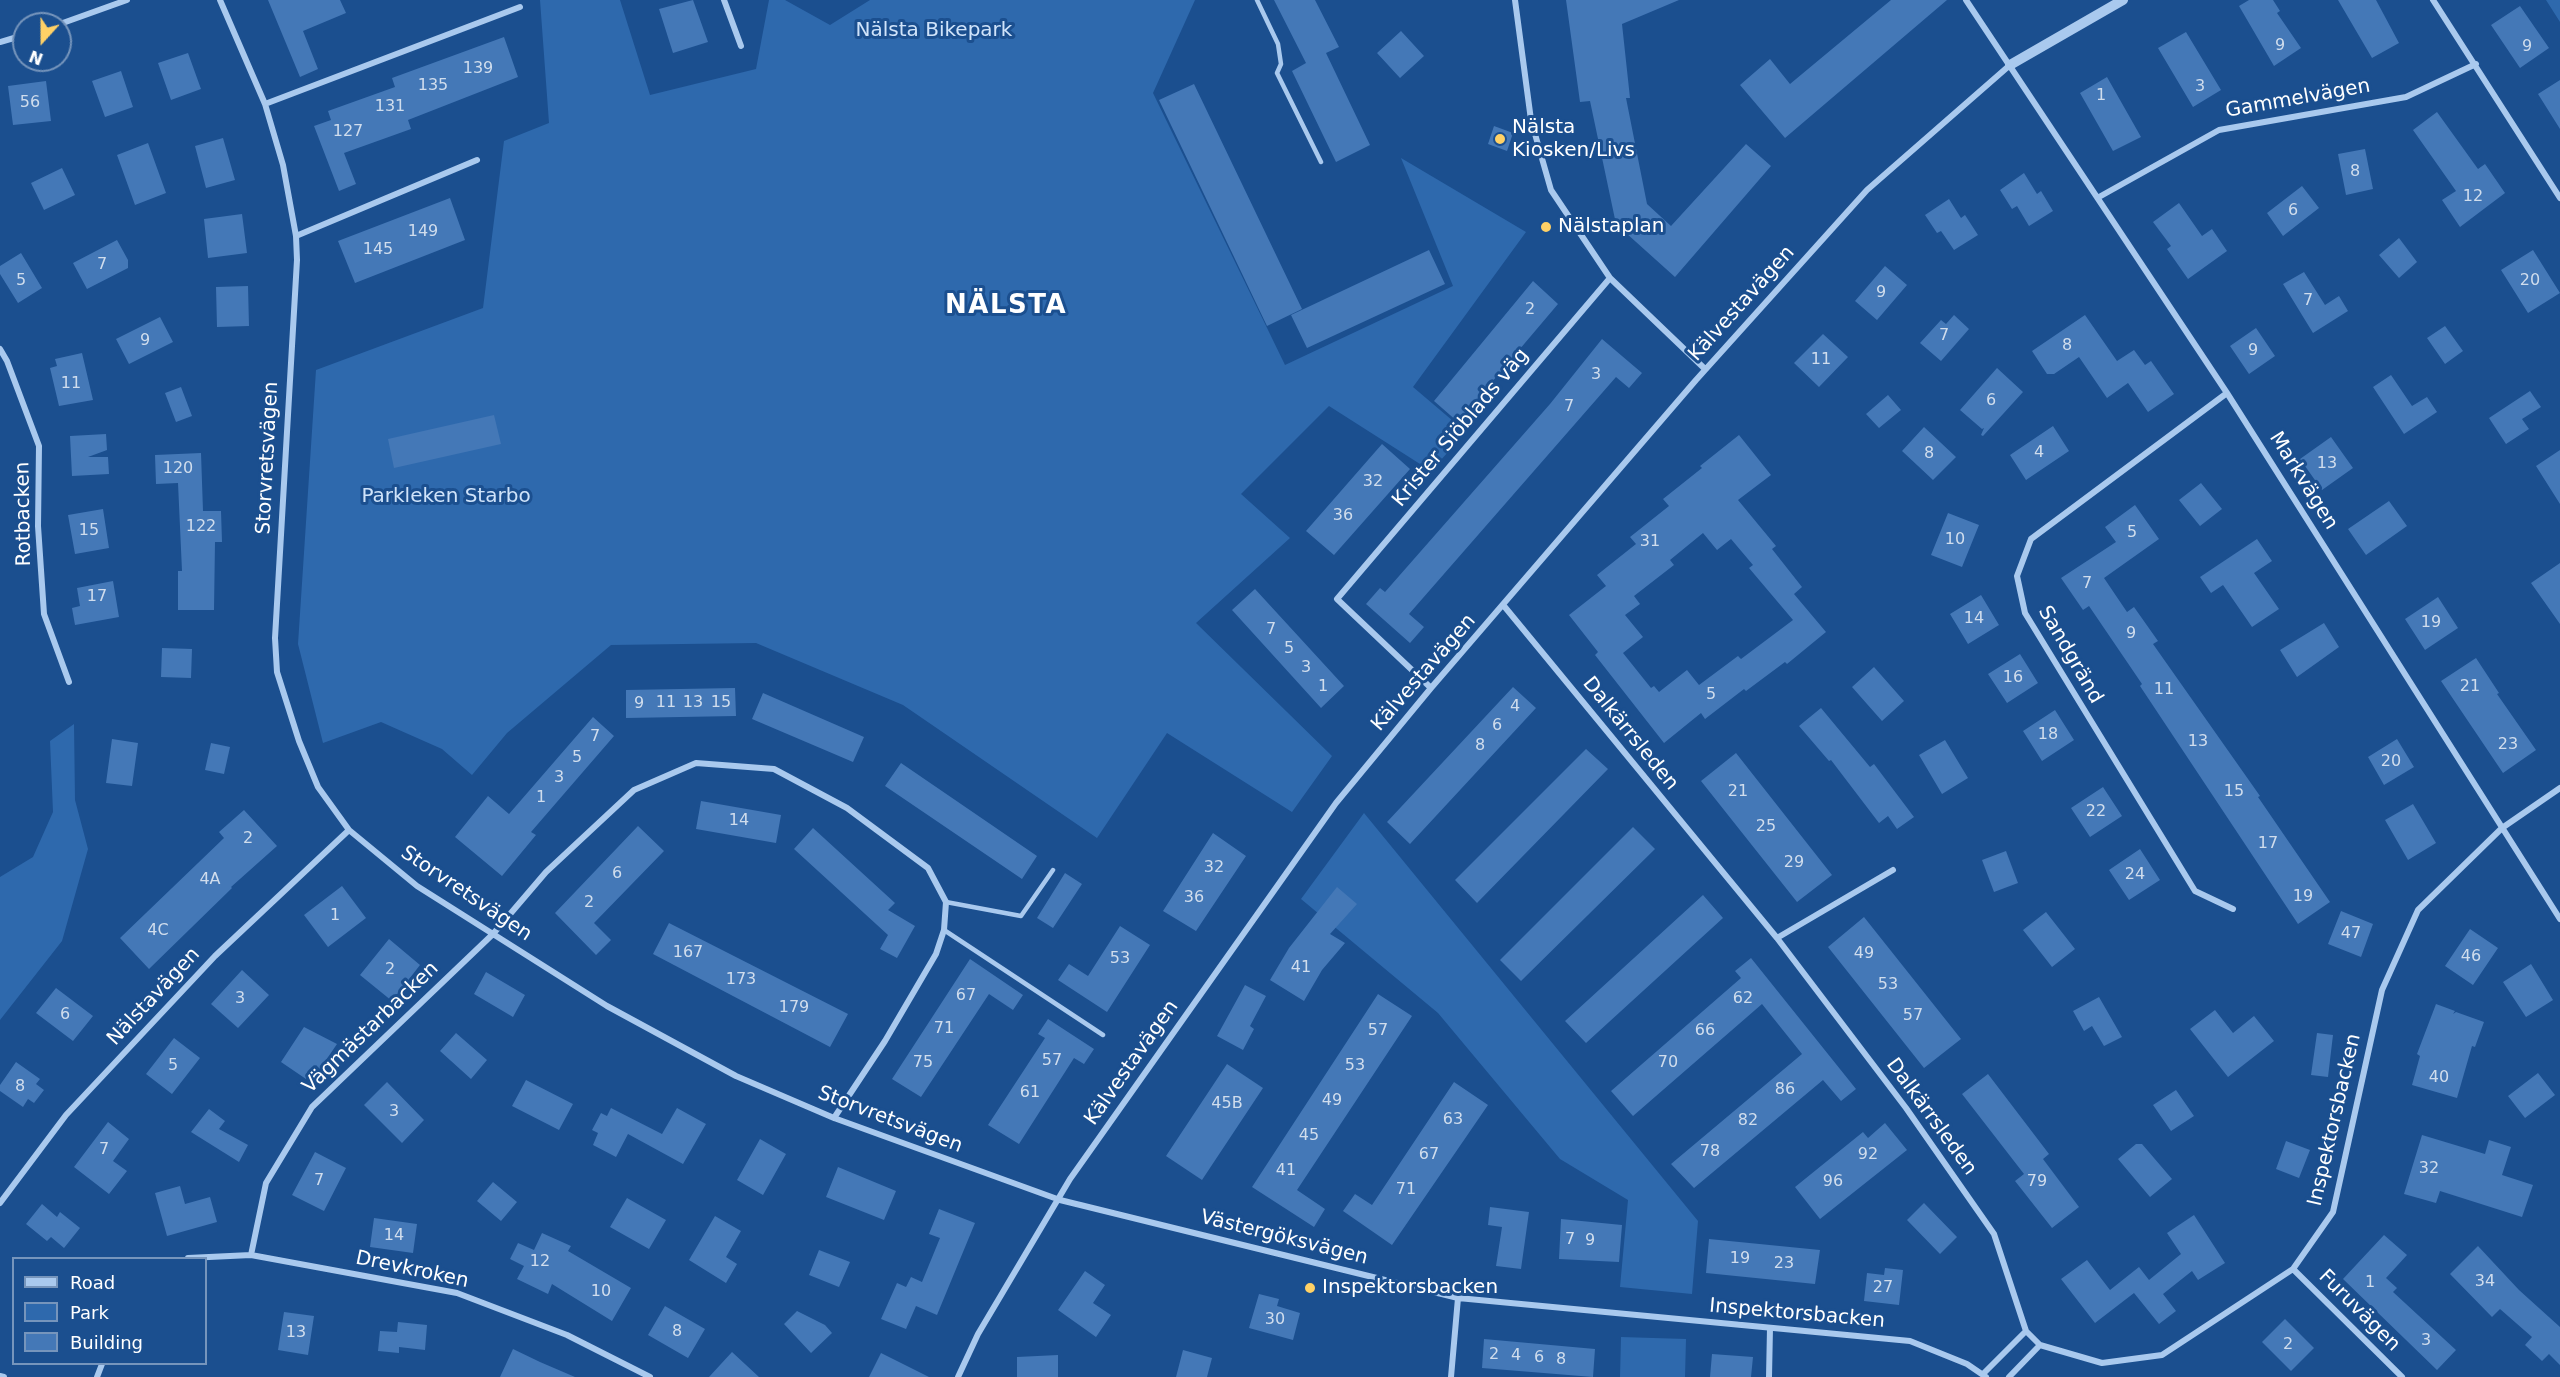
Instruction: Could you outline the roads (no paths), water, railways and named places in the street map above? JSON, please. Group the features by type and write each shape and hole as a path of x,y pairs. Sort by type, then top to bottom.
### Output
{"street":[{"path":"72,20 127,0"},
{"name":"Storvretsvägen","path":"219,0 265,104 283,165 296,236 297,260 284,458 276,658 292,721 318,787 349,830 417,886 607,1006 736,1076 834,1118 1060,1200"},
{"path":"724,0 741,46"},
{"path":"1515,0 1531,120 1551,190 1610,278 1705,369"},
{"name":"Markvägen","path":"1966,0 2099,197 2227,393 2560,919"},
{"path":"2010,65 2123,0"},
{"path":"2433,0 2560,198"},
{"path":"265,104 520,7"},
{"name":"Gammelvägen","path":"2099,197 2219,130 2406,97 2476,64"},
{"name":"Kälvestavägen","path":"958,1377 978,1334 1060,1200 1070,1179 1336,803 1431,688 1504,606 1705,369 1867,190 2010,65"},
{"path":"296,236 477,160"},
{"name":"Krister Siöblads väg","path":"1431,688 1337,599 1610,278"},
{"name":"Rotbacken","path":"0,349 7,361 39,447 38,526 44,614 69,682"},
{"name":"Sandgränd","path":"2227,393 2031,539 2017,576 2025,613 2195,891 2233,909"},
{"name":"Dalkärrsleden","path":"1504,606 1777,938 1906,1108 1994,1234 2026,1331 2040,1346"},
{"name":"Vägmästarbacken","path":"251,1256 266,1183 312,1107 493,934 546,872 634,790 696,763 774,769 847,808 928,868 946,902"},
{"name":"Inspektorsbacken","path":"2040,1346 2102,1363 2162,1355 2293,1269 2333,1212 2382,990 2418,910 2502,828 2560,788"},
{"name":"Nälstavägen","path":"0,1203 66,1115 214,956 349,830"},
{"path":"1777,938 1893,870"},
{"path":"834,1118 936,954 944,930 946,902"},
{"name":"Västergöksvägen","path":"1060,1200 1458,1298"},
{"name":"Drevkroken","path":"207,1257 251,1256 457,1293 567,1335 650,1377"},
{"name":"Furuvägen","path":"2293,1269 2402,1377"},
{"path":"1451,1377 1458,1298"},
{"name":"Inspektorsbacken","path":"1458,1298 1910,1341 1967,1364 1985,1376"},
{"path":"1769,1377 1770,1328"},
{"path":"1985,1376 2026,1331"},
{"path":"2009,1377 2040,1346"},
{"path":"0,1376 4,1377"}],"lane":[{"path":"1257,0 1278,44 1281,64 1277,73 1322,162"},
{"path":"946,902 1021,916 1053,870"},
{"path":"944,930 1103,1035"}],"place":[{"name":"Nälsta Kiosken/Livs","path":"1500,139"},
{"name":"Nälstaplan","path":"1546,227"},
{"name":"Inspektorsbacken","path":"1310,1288"}],"district":[{"name":"NÄLSTA","path":"1006,306"}],"park label":[{"name":"Nälsta Bikepark","path":"934,31"},
{"name":"Parkleken Starbo","path":"446,497"}]}
